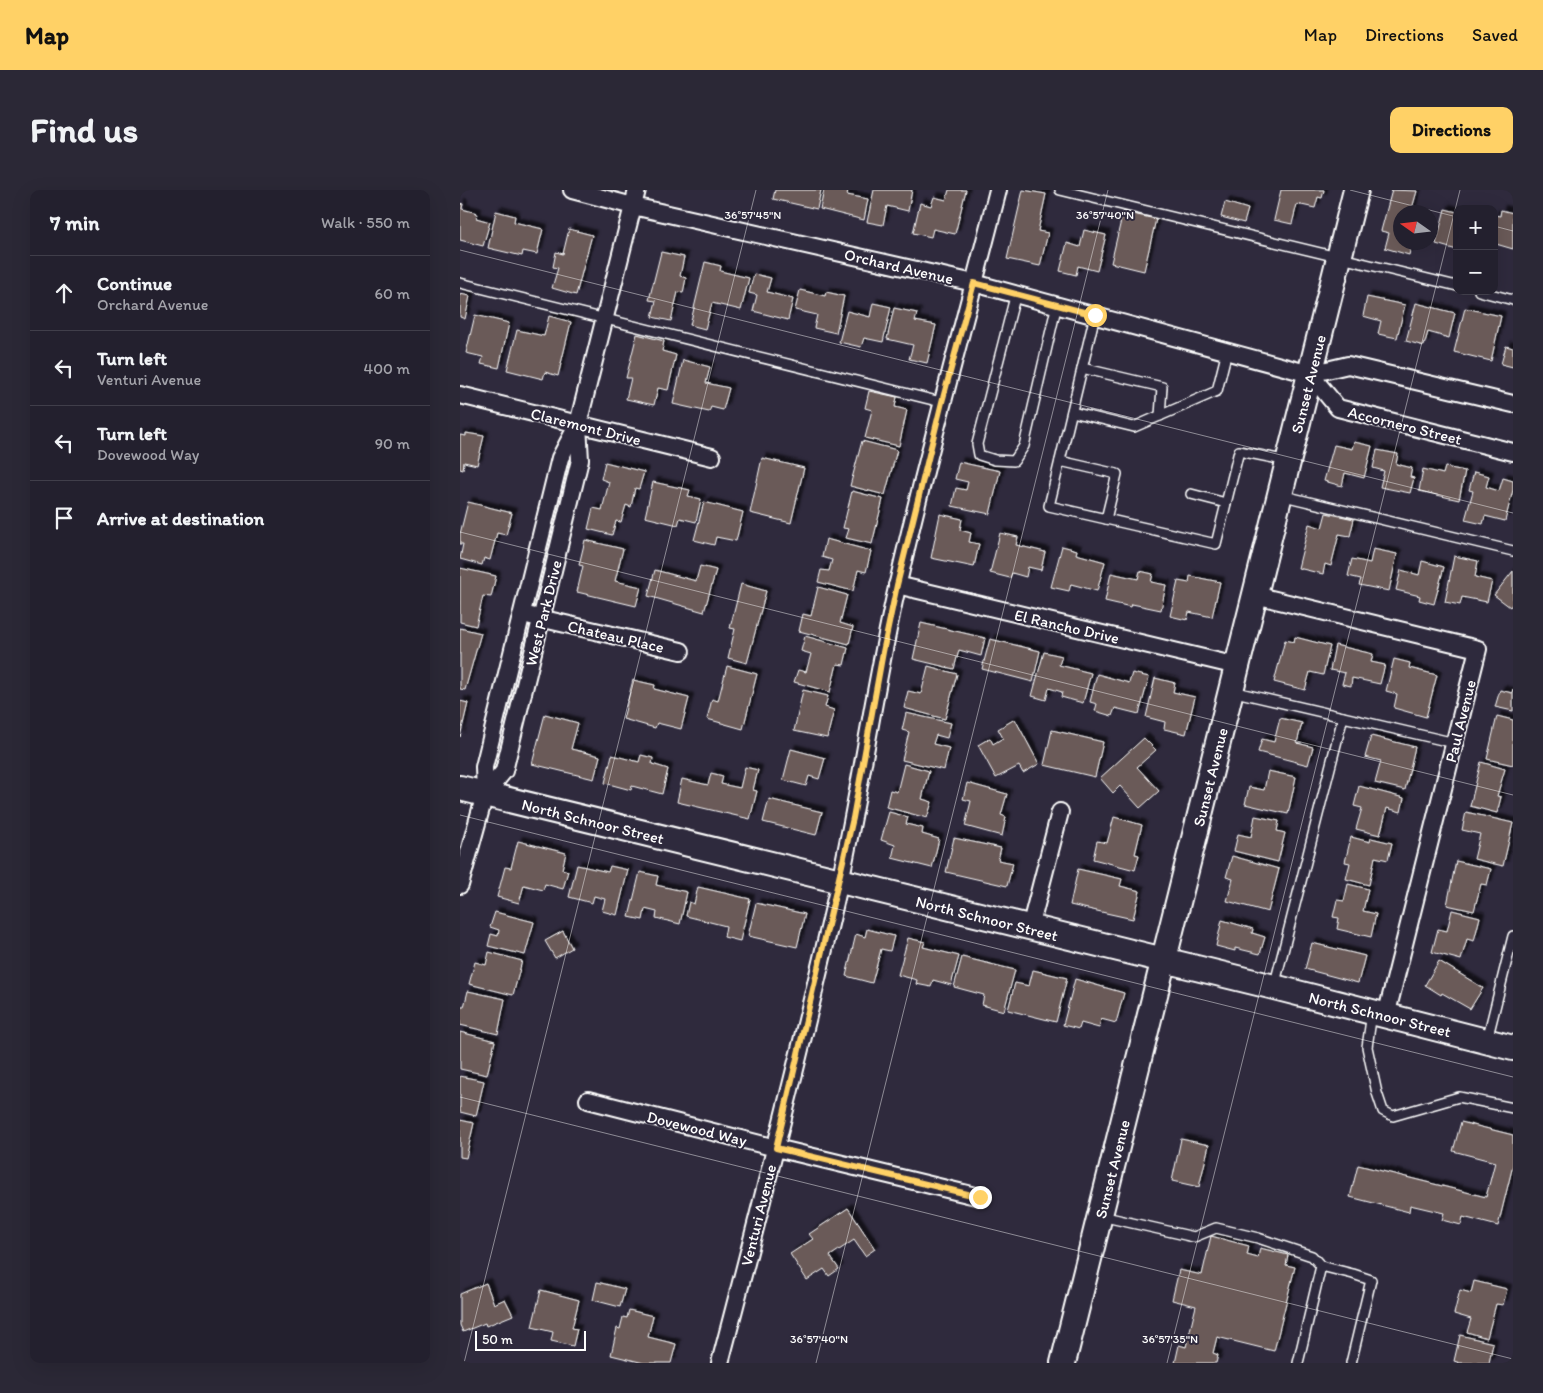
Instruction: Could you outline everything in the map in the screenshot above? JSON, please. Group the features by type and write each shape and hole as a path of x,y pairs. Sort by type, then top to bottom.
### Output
{"main road":[{"name":"Sunset Avenue","path":"1063,1363 1165,961 1356,190"},
{"name":"North Schnoor Street","path":"460,788 1513,1048"}],"street":[{"name":"Orchard Avenue","path":"572,190 635,198 1016,293 1310,374"},
{"name":"Venturi Avenue","path":"720,1363 776,1148 839,882 897,585 942,402 998,190"},
{"name":"West Park Drive","path":"460,885 485,794 484,767 560,458 578,424 635,198"},
{"path":"1310,374 1348,365 1513,404"},
{"name":"Accornero Street","path":"1310,374 1338,408 1513,452"},
{"name":"Claremont Drive","path":"460,395 712,457"},
{"name":"West Park Drive","path":"485,794 504,771 580,460 578,424"},
{"name":"El Rancho Drive","path":"897,585 1237,666"},
{"name":"Paul Avenue","path":"1255,595 1478,649 1455,743 1379,1014"},
{"name":"Chateau Place","path":"522,613 681,651"},
{"path":"1030,928 1060,812"},
{"name":"Dovewood Way","path":"588,1100 980,1197"}],"lane":[{"path":"1060,190 1453,285"},
{"path":"460,283 942,402"},
{"path":"1016,293 977,444 979,455 995,460 1014,461 1024,446 1057,304"},
{"path":"1494,295 1513,300"},
{"path":"1095,315 1049,506 1216,544 1239,451 1288,461"},
{"path":"1072,412 1134,427 1218,391 1227,351"},
{"path":"1082,368 1162,387 1160,416"},
{"path":"1060,461 1117,474 1106,519"},
{"path":"1191,494 1226,504"},
{"path":"1280,495 1513,551"},
{"path":"1231,691 1455,743"},
{"path":"1274,988 1344,717"},
{"path":"1487,1042 1513,936"},
{"path":"1379,1014 1367,1047 1383,1111 1393,1116 1459,1097 1513,1108"},
{"path":"1100,1216 1194,1237 1216,1228 1258,1238 1312,1256 1321,1266 1372,1280 1351,1363"},
{"path":"1298,1363 1321,1266"}],"building":[{"path":"775,190 821,190 817,209 773,199"},
{"path":"824,190 848,190 847,195 868,199 864,220 820,209"},
{"path":"874,190 912,190 908,211 887,206 883,225 867,222"},
{"path":"949,190 966,190 955,234 933,229 931,237 913,233 920,203 931,206 934,197 946,200"},
{"path":"1023,190 1046,194 1038,231 1048,233 1040,266 1007,259"},
{"path":"1281,190 1324,190 1322,198 1318,197 1315,208 1297,204 1292,224 1274,220"},
{"path":"1392,190 1417,191 1413,205 1393,205 1393,250 1410,250 1409,255 1385,248 1389,233 1381,231"},
{"path":"1225,202 1248,209 1244,223 1221,217"},
{"path":"460,203 463,204 462,209 477,213 476,218 490,222 483,246 460,240"},
{"path":"1445,209 1453,211 1453,249 1438,245 1438,236"},
{"path":"1501,210 1513,213 1513,249 1498,245 1498,216 1500,216"},
{"path":"496,211 515,216 514,222 543,229 537,254 523,251 522,256 488,248"},
{"path":"1123,212 1156,219 1144,271 1111,263"},
{"path":"569,229 592,235 576,295 552,288 558,268 553,267 556,252 563,254"},
{"path":"1084,230 1106,235 1097,271 1078,266 1076,275 1060,271 1067,243 1080,247"},
{"path":"661,252 684,257 680,276 686,278 683,293 678,292 671,321 652,317 656,301 649,300"},
{"path":"705,262 721,266 720,271 749,278 741,310 712,303 705,329 690,325"},
{"path":"754,274 771,278 767,292 793,299 788,320 753,311 757,295 749,293"},
{"path":"800,290 825,296 826,292 844,296 836,333 814,328 817,315 795,310"},
{"path":"460,294 470,296 465,319 460,317"},
{"path":"1367,297 1405,305 1397,338 1378,334 1381,321 1363,316"},
{"path":"873,303 891,307 883,342 864,338 861,347 839,342 847,311 870,317"},
{"path":"1416,303 1455,313 1449,338 1428,332 1424,346 1406,341"},
{"path":"894,308 917,313 915,321 936,325 927,363 909,359 913,345 887,339"},
{"path":"1465,308 1501,316 1491,361 1454,352"},
{"path":"475,315 509,323 499,368 481,364 483,357 466,353"},
{"path":"549,316 571,322 558,376 545,372 543,379 507,370 517,330 544,336"},
{"path":"637,334 664,341 662,351 676,355 668,390 658,388 654,405 626,399 631,378 626,378"},
{"path":"1506,346 1513,348 1513,367 1501,364"},
{"path":"683,360 710,367 706,383 729,388 723,410 711,407 709,412 673,404"},
{"path":"869,391 897,397 895,407 907,410 899,446 865,438 872,410 865,408"},
{"path":"466,433 484,436 477,465 464,462 463,470 460,469 460,435 466,436"},
{"path":"862,441 897,450 885,495 850,486"},
{"path":"1354,442 1372,446 1364,478 1345,473 1342,486 1324,481 1334,445 1352,449"},
{"path":"1377,450 1398,454 1396,464 1412,468 1410,477 1414,478 1410,493 1380,487 1384,471 1373,468"},
{"path":"762,458 804,468 791,523 750,513"},
{"path":"605,462 644,472 639,489 635,488 631,507 626,505 621,522 616,521 612,535 588,529 593,508 602,510 609,482 601,479"},
{"path":"959,462 1000,471 990,514 952,506 956,488 966,490 968,482 955,479"},
{"path":"1445,467 1465,471 1459,500 1419,491 1423,469 1443,474"},
{"path":"1474,472 1489,476 1486,487 1499,491 1503,478 1513,481 1513,490 1505,521 1485,516 1483,524 1465,520 1473,491 1469,490"},
{"path":"653,482 690,490 688,496 701,499 696,522 680,518 678,525 645,517"},
{"path":"852,491 883,499 872,544 846,538 849,529 843,528"},
{"path":"468,502 512,513 506,535 497,533 490,560 484,558 482,565 460,559 463,544 460,544 460,534"},
{"path":"704,502 743,512 736,541 716,537 714,545 694,540"},
{"path":"1326,513 1354,519 1350,536 1339,534 1331,566 1325,564 1323,574 1298,568 1309,524 1322,528"},
{"path":"940,514 962,519 960,530 971,533 969,542 979,544 974,567 931,558"},
{"path":"1000,533 1018,537 1016,545 1045,552 1041,570 1028,567 1026,577 1012,573 1010,578 990,573"},
{"path":"826,539 871,551 866,572 858,570 853,591 818,582 821,570 829,571 832,560 822,557"},
{"path":"585,540 623,549 615,581 641,587 636,606 577,592 583,566 579,565"},
{"path":"1062,546 1077,550 1076,554 1105,562 1097,591 1071,584 1069,591 1051,587"},
{"path":"1373,549 1397,554 1389,591 1359,585 1361,579 1348,576 1352,559 1370,563"},
{"path":"1454,556 1478,561 1475,577 1492,581 1487,602 1462,597 1460,605 1445,602"},
{"path":"1422,561 1444,567 1434,604 1419,600 1420,596 1396,590 1401,570 1419,575"},
{"path":"700,566 716,570 704,612 648,596 655,570 696,581"},
{"path":"460,568 496,576 491,597 483,596 476,626 460,622"},
{"path":"1140,571 1153,574 1151,582 1166,585 1161,610 1132,604 1131,607 1105,601 1111,573 1138,579"},
{"path":"1513,571 1513,603 1510,607 1494,595"},
{"path":"1190,576 1220,582 1212,617 1189,612 1187,620 1170,616 1178,581 1189,583"},
{"path":"741,584 766,591 747,663 728,658 735,629 730,628"},
{"path":"818,587 847,595 840,623 853,627 849,644 799,631 803,614 811,616"},
{"path":"921,623 985,638 981,656 959,650 954,669 913,659"},
{"path":"460,628 481,633 465,690 460,689"},
{"path":"805,636 848,648 844,665 837,664 830,692 794,682 798,670 806,672 811,654 801,651"},
{"path":"1295,637 1330,646 1323,675 1310,672 1305,690 1274,682 1285,640 1294,642"},
{"path":"990,639 1040,651 1033,682 982,669"},
{"path":"1335,645 1373,654 1371,662 1385,665 1380,684 1352,678 1351,686 1342,684 1345,673 1330,670"},
{"path":"1044,652 1062,656 1059,665 1091,673 1083,703 1061,697 1062,692 1049,688 1046,700 1032,696"},
{"path":"1394,659 1410,663 1409,668 1437,675 1426,717 1394,708 1397,694 1386,691"},
{"path":"727,666 757,674 743,729 707,719 712,699 718,701"},
{"path":"928,666 957,674 945,719 904,708 908,691 921,694"},
{"path":"1132,673 1149,677 1139,714 1115,708 1112,716 1095,711 1097,704 1090,702 1097,674 1129,683"},
{"path":"1155,678 1175,683 1173,692 1195,697 1186,734 1164,729 1165,722 1146,717"},
{"path":"633,680 655,685 654,689 689,698 681,729 657,723 655,728 623,719"},
{"path":"1513,689 1513,711 1495,707 1500,690 1512,693"},
{"path":"803,690 828,696 825,707 834,710 827,738 794,731"},
{"path":"460,701 468,703 460,737"},
{"path":"906,713 951,723 947,738 936,735 933,744 949,748 944,770 902,760 909,732 902,730"},
{"path":"545,714 578,723 571,749 600,756 594,779 532,764"},
{"path":"1497,716 1513,720 1513,765 1487,759"},
{"path":"1280,718 1302,723 1297,743 1313,747 1308,765 1258,752 1262,739 1274,742"},
{"path":"1015,719 1039,764 1023,773 1019,766 996,778 978,745 990,738 993,744 1003,738 998,729"},
{"path":"1052,730 1103,742 1095,777 1044,765"},
{"path":"1371,736 1415,747 1405,790 1375,783 1381,761 1365,757"},
{"path":"1144,738 1156,750 1137,767 1159,791 1140,808 1120,786 1113,793 1100,778"},
{"path":"791,749 825,758 819,779 809,776 806,786 783,780"},
{"path":"612,755 639,762 641,755 653,758 652,764 668,769 662,794 632,786 631,790 605,783"},
{"path":"1481,762 1505,769 1497,796 1501,797 1497,813 1470,806"},
{"path":"904,764 929,771 922,799 932,802 927,818 886,807 890,790 897,792"},
{"path":"745,767 758,770 753,790 757,791 750,819 677,802 682,779 708,785 711,773 723,776 721,784 740,788"},
{"path":"1268,771 1296,777 1288,814 1245,804 1249,787 1264,790"},
{"path":"967,783 1007,794 1001,815 1006,817 1002,836 965,826 971,801 963,799"},
{"path":"1359,786 1404,798 1401,812 1387,808 1380,835 1356,829 1362,808 1354,806"},
{"path":"769,799 822,812 816,835 763,822"},
{"path":"889,812 908,817 906,824 923,828 922,834 939,839 932,868 892,858 895,845 881,840"},
{"path":"1466,812 1513,823 1503,866 1474,859 1480,834 1462,830"},
{"path":"1255,816 1279,821 1277,831 1285,833 1278,862 1234,851 1238,834 1251,837"},
{"path":"1114,817 1142,825 1135,854 1139,855 1135,870 1093,859 1097,841 1107,843"},
{"path":"1351,837 1370,842 1371,838 1392,843 1388,860 1375,857 1369,885 1346,879 1350,863 1345,862"},
{"path":"954,838 1001,848 998,860 1013,863 1007,886 946,872"},
{"path":"518,841 566,853 562,869 568,871 563,889 545,884 543,890 524,885 519,903 497,897 505,867 511,868"},
{"path":"1232,856 1279,869 1268,912 1227,901 1233,879 1226,877"},
{"path":"1456,861 1491,869 1487,885 1481,884 1474,911 1447,905"},
{"path":"577,865 608,872 610,866 628,870 617,915 602,911 605,899 594,896 592,903 569,897"},
{"path":"1078,869 1122,879 1120,886 1140,891 1133,919 1070,905"},
{"path":"640,872 658,876 656,885 687,892 680,924 656,918 657,912 645,909 643,920 629,917"},
{"path":"1348,884 1368,889 1363,911 1376,914 1371,937 1337,929 1339,918 1333,917 1337,900 1344,901"},
{"path":"698,887 750,899 740,941 724,937 726,926 686,916 689,902 694,904"},
{"path":"756,903 805,914 797,947 748,936"},
{"path":"1452,910 1480,917 1474,941 1467,939 1461,960 1432,952 1438,929 1447,931"},
{"path":"495,912 534,922 525,955 488,946 491,934 498,936 499,930 490,927"},
{"path":"1222,920 1253,929 1252,933 1265,937 1260,954 1235,948 1235,951 1216,946"},
{"path":"867,929 894,936 890,951 881,949 872,983 846,976 856,934 865,937"},
{"path":"563,931 572,948 555,958 545,941"},
{"path":"908,938 925,942 923,947 959,956 951,985 933,980 931,987 916,984 917,980 898,975"},
{"path":"1312,943 1365,956 1358,983 1305,969"},
{"path":"489,952 522,961 513,995 469,984 475,962 486,965"},
{"path":"962,957 1015,970 1004,1011 982,1005 984,995 954,987"},
{"path":"1439,961 1483,988 1470,1009 1425,985"},
{"path":"1033,970 1067,978 1056,1022 1008,1010 1015,983 1029,986"},
{"path":"1075,979 1124,993 1116,1023 1101,1019 1099,1028 1081,1023 1079,1029 1063,1025"},
{"path":"468,991 505,999 498,1034 460,1025 460,1011 461,1007 464,1007"},
{"path":"460,1032 495,1041 487,1075 460,1069"},
{"path":"460,1076 484,1081 476,1116 460,1112"},
{"path":"460,1120 474,1123 466,1158 460,1157"},
{"path":"1461,1122 1513,1135 1513,1165 1498,1226 1463,1217 1461,1225 1442,1220 1444,1213 1410,1205 1409,1212 1350,1197 1358,1165 1486,1197 1495,1162 1453,1151"},
{"path":"1181,1139 1209,1145 1199,1187 1172,1181"},
{"path":"848,1208 875,1249 865,1256 854,1240 830,1256 839,1269 829,1276 824,1269 807,1280 790,1254 813,1239 809,1234"},
{"path":"1211,1236 1249,1246 1247,1255 1258,1258 1260,1248 1288,1255 1286,1265 1295,1267 1274,1351 1217,1337 1213,1353 1218,1355 1216,1363 1175,1363 1179,1345 1186,1347 1196,1306 1172,1300 1179,1270 1202,1275"},
{"path":"1474,1281 1507,1289 1503,1305 1496,1304 1487,1338 1467,1332 1471,1319 1454,1314 1460,1290 1471,1293"},
{"path":"597,1282 625,1289 620,1307 593,1300"},
{"path":"486,1283 494,1304 505,1299 513,1315 486,1326 485,1323 463,1332 460,1325 460,1294"},
{"path":"541,1290 579,1300 572,1328 577,1329 573,1346 551,1341 553,1332 532,1327"},
{"path":"629,1310 653,1316 648,1337 676,1344 671,1363 644,1363 611,1355 617,1328 620,1329 623,1317 627,1318"},
{"path":"1460,1335 1493,1343 1489,1363 1460,1363 1454,1361"}],"route":[{"path":"980,1197 776,1148 853,818 897,585 942,402 974,283 1095,315"}]}
